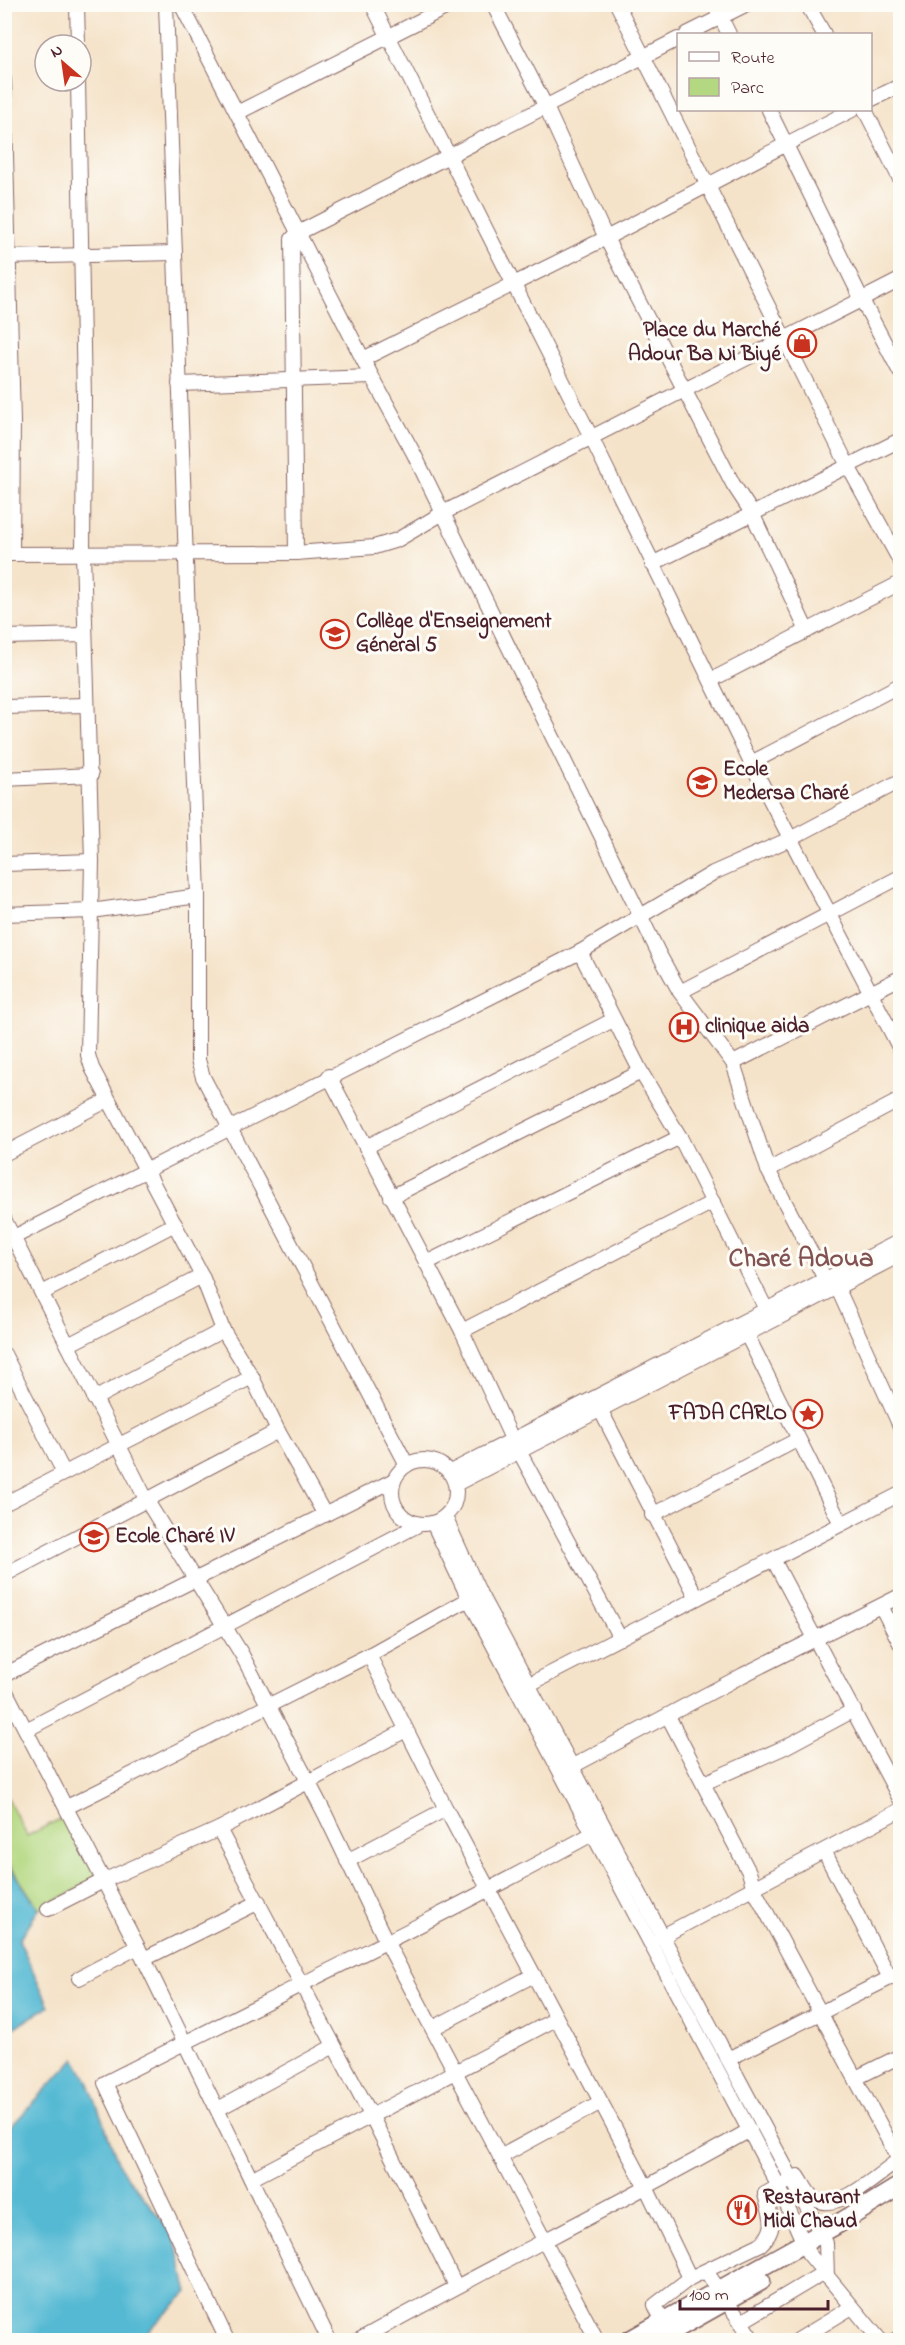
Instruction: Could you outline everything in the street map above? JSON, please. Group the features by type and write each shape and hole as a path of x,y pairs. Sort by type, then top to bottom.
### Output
{"highway":[{"path":"655,2340 723,2296 806,2249 900,2186"},
{"path":"823,2238 900,2200"},
{"path":"630,2340 663,2322 723,2296"}],"street":[{"path":"77,4 78,33"},
{"path":"166,4 198,896 198,1060 203,1077 406,1465"},
{"path":"181,4 443,513 680,992 733,1063 768,1170 825,1279 838,1289 896,1400 900,1426"},
{"path":"372,4 591,436 751,763 900,1049"},
{"path":"237,113 453,4"},
{"path":"493,4 546,107 606,238 734,484 752,513 807,631"},
{"path":"617,4 848,466 900,561"},
{"path":"714,4 728,33"},
{"path":"689,33 747,4"},
{"path":"807,4 823,33"},
{"path":"296,553 291,242 298,233 677,40"},
{"path":"4,81 13,422 8,554 296,553 385,545 410,534 443,513 591,436 900,280"},
{"path":"872,99 900,86"},
{"path":"78,93 82,256 83,553 92,861 88,1055 108,1100 148,1170 202,1276 224,1330 252,1377 278,1431 325,1515"},
{"path":"771,111 862,300 900,372"},
{"path":"363,359 513,282 606,238 850,111"},
{"path":"866,111 900,179"},
{"path":"7,257 175,253"},
{"path":"179,384 372,378"},
{"path":"652,564 900,440"},
{"path":"711,680 900,582"},
{"path":"4,637 85,635"},
{"path":"751,763 900,685"},
{"path":"4,707 86,705"},
{"path":"4,779 91,775"},
{"path":"9,1240 231,1129 329,1076 580,952 712,873 792,838 900,781"},
{"path":"4,864 92,861"},
{"path":"680,992 900,877"},
{"path":"4,914 91,911 198,896"},
{"path":"580,952 640,1072 680,1137 766,1309"},
{"path":"733,1063 900,978"},
{"path":"366,1147 613,1020"},
{"path":"391,1197 640,1072"},
{"path":"329,1076 462,1331 516,1445 620,1638"},
{"path":"4,1154 108,1100"},
{"path":"768,1170 900,1100"},
{"path":"426,1263 680,1137"},
{"path":"462,1331 713,1202"},
{"path":"4,1219 9,1240 42,1293 147,1500 194,1580 225,1626 308,1783 387,1943 597,2340"},
{"path":"42,1293 175,1224"},
{"path":"453,1478 766,1309 900,1241"},
{"path":"516,1445 601,1411 900,1255"},
{"path":"68,1345 202,1276"},
{"path":"94,1399 224,1330"},
{"path":"747,1335 797,1440 841,1524"},
{"path":"4,1354 64,1473"},
{"path":"4,1504 252,1377"},
{"path":"601,1411 652,1515 697,1598"},
{"path":"4,1575 278,1431"},
{"path":"652,1515 797,1440"},
{"path":"4,1675 394,1480 406,1465 419,1460 433,1461 453,1478 455,1502 433,1521 26,1730"},
{"path":"394,1480 393,1500 398,1511 408,1520 433,1521"},
{"path":"528,1685 774,1561 900,1494"},
{"path":"433,1521 469,1599 750,2130 823,2238 825,2275"},
{"path":"433,1521 480,1594 728,2059 785,2184 806,2249 880,2340"},
{"path":"774,1561 900,1799"},
{"path":"571,1767 900,1596"},
{"path":"67,1808 369,1655 469,1599"},
{"path":"881,1606 900,1643"},
{"path":"369,1655 446,1809 647,2188 690,2278"},
{"path":"4,1688 141,1953 329,2340"},
{"path":"704,1783 785,1747 854,1710"},
{"path":"663,2322 655,2305 690,2278 761,2244 770,2236 773,2227 765,2194 798,2176 813,2199 829,2204 843,2199 900,2159 754,1889 749,1872 668,1716"},
{"path":"48,1909 219,1829 406,1730"},
{"path":"347,1861 446,1809"},
{"path":"661,1937 900,1810"},
{"path":"219,1829 371,2115 456,2286"},
{"path":"227,2340 105,2083 489,1891 592,1834"},
{"path":"728,2059 895,1975 824,1851"},
{"path":"79,1978 259,1902"},
{"path":"433,2028 534,1976"},
{"path":"251,2179 556,2019"},
{"path":"218,2109 334,2046"},
{"path":"856,2078 900,2055"},
{"path":"500,2157 601,2102"},
{"path":"358,2340 545,2239 647,2188 750,2130"},
{"path":"706,2271 753,2340"},
{"path":"741,2322 825,2275"},
{"path":"798,2340 852,2307"},
{"path":"895,2340 900,2337"}],"green space":[{"path":"4,1791 27,1836 66,1816 98,1879 39,1909 5,1858"}],"water":[{"path":"4,1859 39,1909 19,1940 49,2006 5,2034"},
{"path":"75,2058 88,2081 120,2167 174,2236 188,2292 139,2340 5,2340 4,2134"}],"place":[{"name":"Place du Marché Adour Ba Ni Biyé","path":"802,343"},
{"name":"Collège d'Enseignement Géneral 5","path":"335,634"},
{"name":"Ecole Medersa Charé","path":"702,782"},
{"name":"clinique aida","path":"684,1027"},
{"name":"FADA CARLO","path":"808,1414"},
{"name":"Ecole Charé IV","path":"94,1537"},
{"name":"Restaurant Midi Chaud","path":"742,2210"}],"district":[{"name":"Charé Adoua","path":"801,1259"}]}
